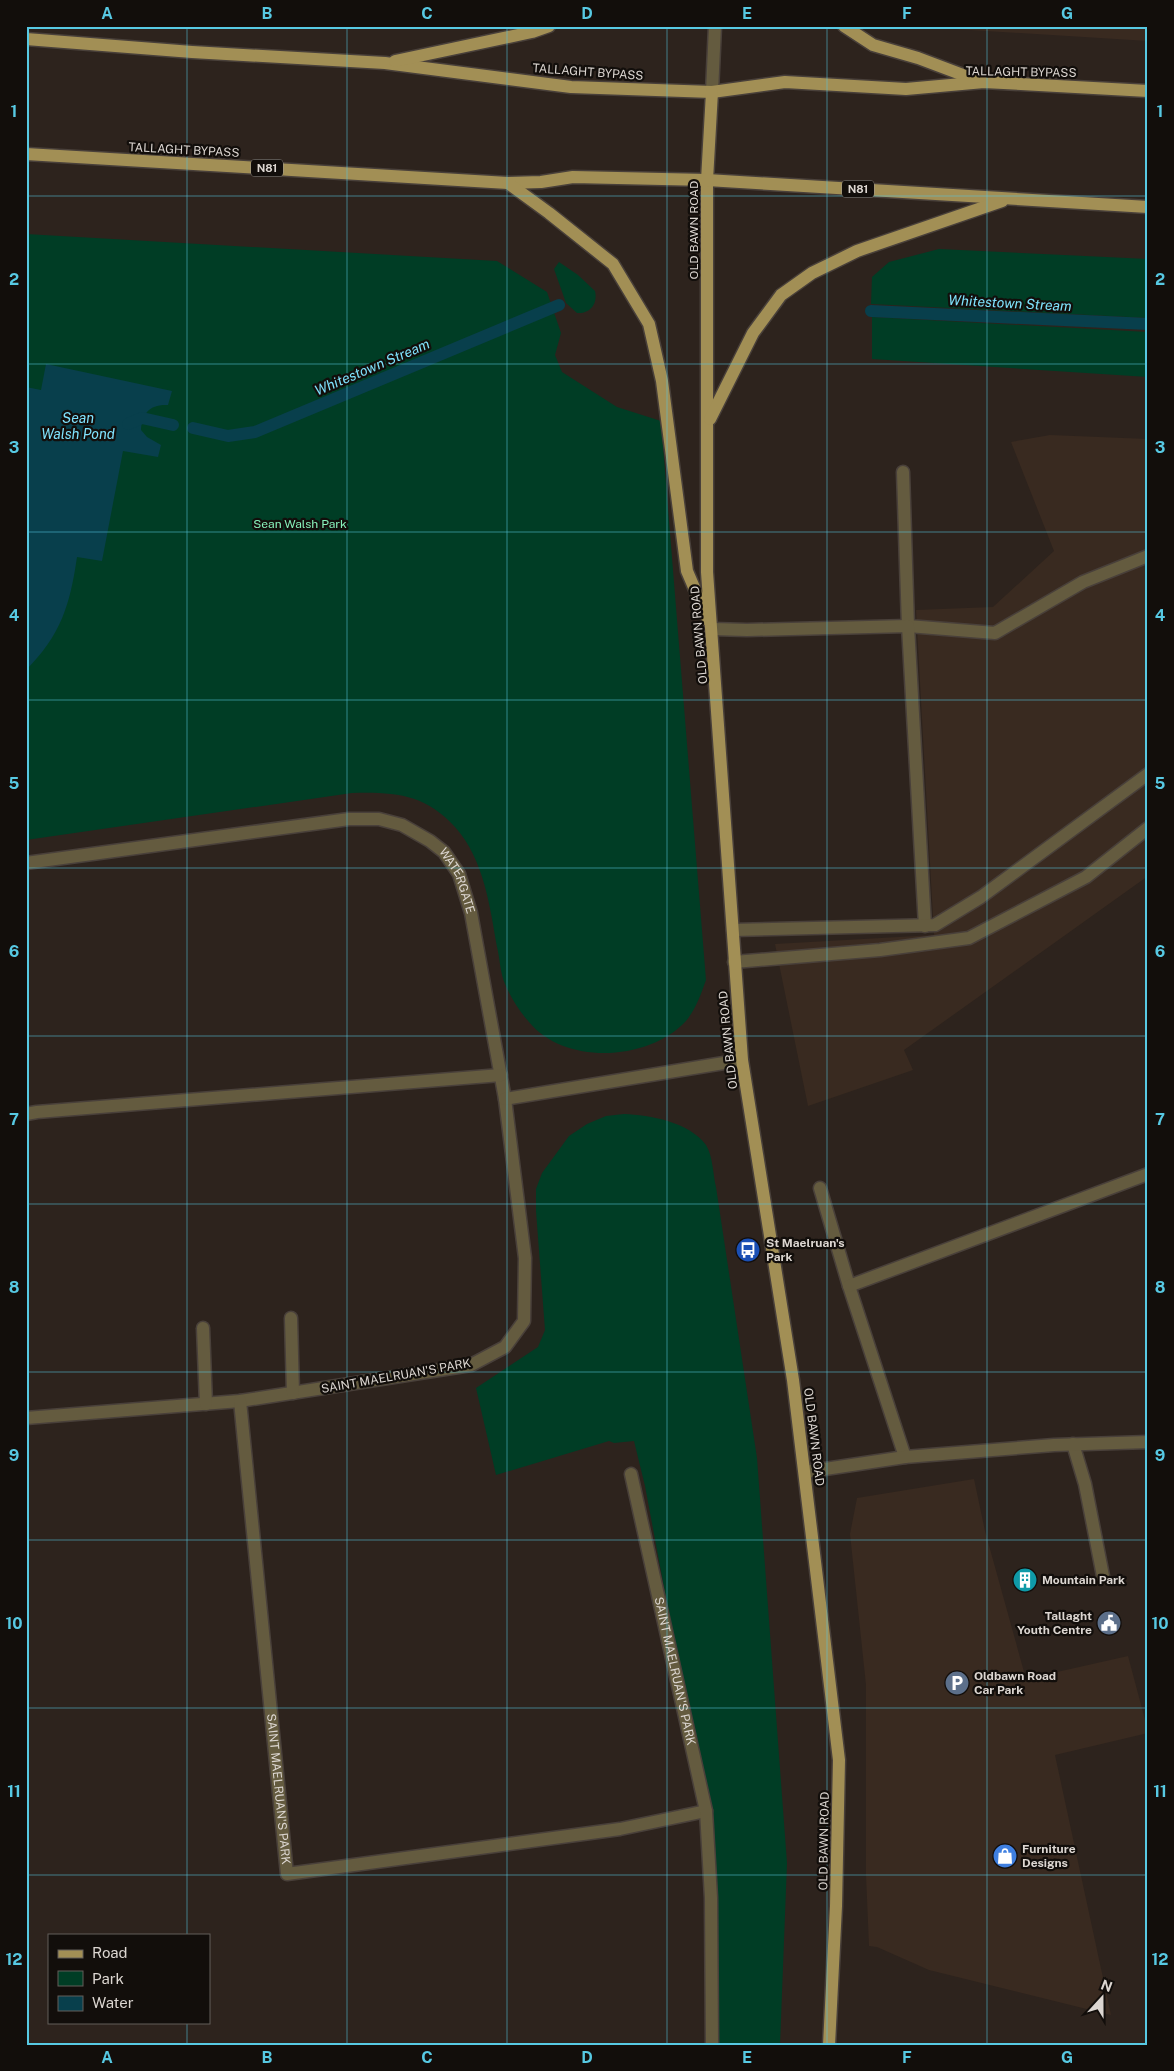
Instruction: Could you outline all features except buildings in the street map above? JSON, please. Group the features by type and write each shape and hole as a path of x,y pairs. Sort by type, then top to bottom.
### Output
{"main road":[{"path":"385,63 532,32 549,26"},
{"path":"844,26 872,45 918,58 984,82"},
{"name":"TALLAGHT BYPASS","path":"26,39 192,52 385,63 571,87 712,92 785,82 906,89 984,82 1148,91"},
{"name":"OLD BAWN ROAD","path":"712,92 707,180 707,572 713,629 742,1060 793,1380 839,1760 836,1906 829,2045"},
{"name":"TALLAGHT BYPASS","path":"26,154 508,184 573,178 707,180 1148,207"},
{"path":"508,184 549,213 613,264 649,324 662,381 686,571 713,629"},
{"path":"708,424 753,333 781,295 812,273 857,251 1009,198"}],"street":[{"name":"OLD BAWN ROAD","path":"712,92 715,26"},
{"path":"903,472 908,626 925,926"},
{"path":"713,629 756,630 908,626 995,633 1083,582 1148,556"},
{"path":"733,930 935,925 981,897 1148,774"},
{"name":"WATERGATE","path":"26,863 349,819 379,819 402,824 417,832 444,852 459,874 471,913 505,1099"},
{"path":"734,962 880,950 969,938 1086,877 1148,828"},
{"path":"505,1099 742,1060"},
{"path":"26,1114 502,1075"},
{"name":"SAINT MAELRUAN'S PARK","path":"26,1418 240,1401 294,1393 471,1365 504,1347 524,1321 525,1258 505,1099"},
{"path":"849,1286 1148,1174"},
{"path":"820,1188 849,1286 905,1457"},
{"path":"291,1318 294,1393"},
{"path":"203,1328 206,1404"},
{"name":"SAINT MAELRUAN'S PARK","path":"240,1401 287,1874 620,1829 706,1810"},
{"path":"805,1472 905,1457 1073,1444 1148,1442"},
{"path":"1073,1444 1085,1484 1103,1576"},
{"name":"SAINT MAELRUAN'S PARK","path":"631,1474 706,1810 711,1898 712,2045"}],"shaded area":[{"path":"1148,26 1148,41 922,27"},
{"path":"1050,435 1148,439 1148,876 904,1050 913,1070 808,1106 775,944 934,935 916,610 993,607 1054,551 1011,442"},
{"path":"974,1479 985,1531 1026,1679 1128,1656 1148,1731 1148,1733 1055,1755 1111,2015 929,1970 877,1947 869,1946 866,1875 866,1685 850,1534 857,1498"}],"green space":[{"name":"Sean Walsh Park","path":"26,234 497,261 547,292 561,333 555,355 562,372 617,407 661,421 706,980 698,1001 686,1021 670,1034 651,1044 630,1050 607,1053 585,1052 564,1046 545,1036 522,1013 503,980 492,916 484,884 473,854 465,840 444,816 421,801 408,797 382,793 352,793 26,840"},
{"path":"939,249 1148,259 1148,318 871,304 872,277 889,262"},
{"path":"559,262 578,275 595,291 594,304 586,312 577,313 566,303 554,269"},
{"path":"872,317 1148,332 1148,377 872,359"},
{"path":"624,1114 657,1118 679,1125 690,1131 706,1145 712,1166 757,1458 787,1863 780,2045 712,2045 706,1811 645,1486 634,1441 614,1443 609,1441 496,1475 476,1388 538,1347 545,1330 536,1211 536,1189 542,1173 569,1136 587,1124 606,1116"}],"water":[{"name":"Sean Walsh Pond","path":"46,364 172,391 168,405 152,408 145,414 143,419 141,430 147,437 161,445 158,457 123,451 102,561 77,557 67,605 56,632 26,670 26,387 41,390"}],"waterway":[{"name":"Whitestown Stream","path":"193,428 228,436 255,432 559,305"},
{"name":"Whitestown Stream","path":"871,311 1148,324"},
{"name":"Whitestown Stream","path":"128,424 142,418 173,425"}],"place":[{"name":"St Maelruan's Park","path":"748,1250"},
{"name":"Mountain Park","path":"1025,1580"},
{"name":"Tallaght Youth Centre","path":"1109,1623"},
{"name":"Oldbawn Road Car Park","path":"957,1683"},
{"name":"Furniture Designs","path":"1005,1856"}]}
